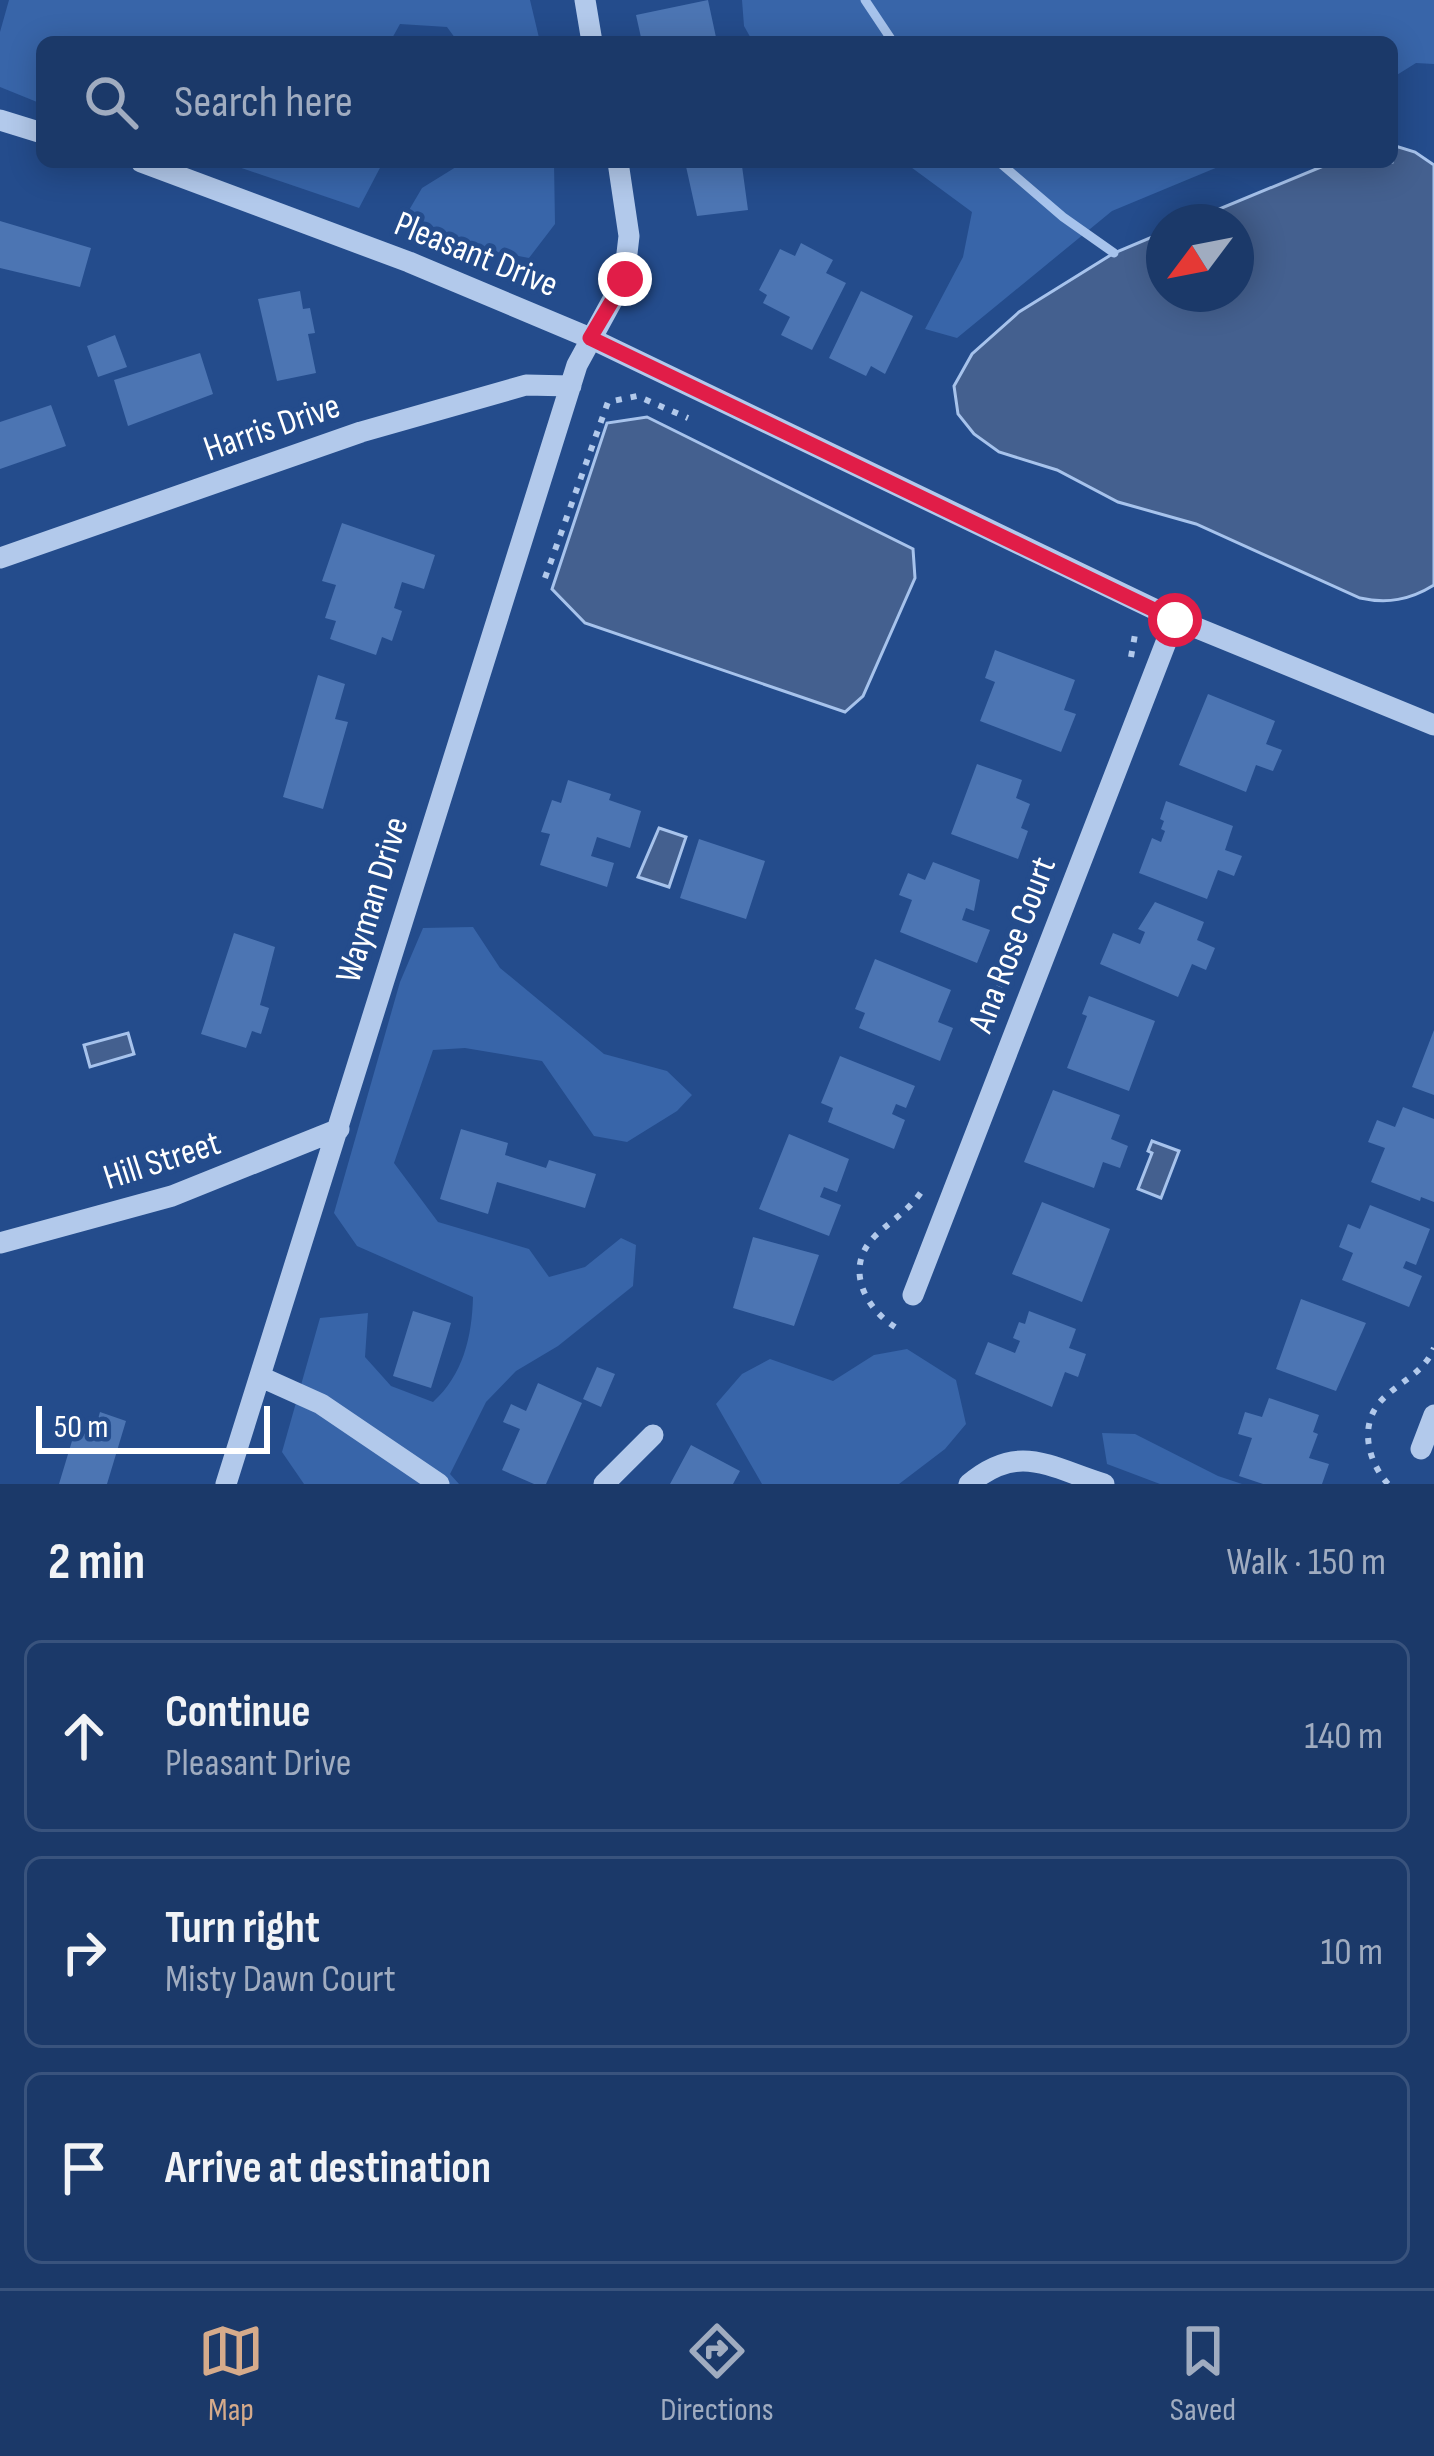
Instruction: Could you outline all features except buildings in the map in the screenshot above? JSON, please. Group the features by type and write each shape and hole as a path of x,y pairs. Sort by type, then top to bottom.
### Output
{"street":[{"path":"584,0 591,36"},
{"path":"0,120 36,131"},
{"name":"Pleasant Drive","path":"157,168 409,262 590,338 1172,629 1434,725"},
{"name":"Wayman Drive","path":"226,1484 571,386 590,338 625,279 629,236 619,168"},
{"name":"Harris Drive","path":"0,558 361,432 526,385 571,386"},
{"name":"Ana Rose Court","path":"913,1294 1172,629"},
{"name":"Hill Street","path":"0,1243 172,1196 339,1129"},
{"path":"261,1377 321,1404 439,1484"},
{"path":"1421,1449 1434,1415"},
{"path":"604,1484 653,1435"},
{"path":"969,1484 1006,1460 1023,1459 1105,1484"}],"path":[{"path":"545,578 608,402 637,396 692,419"},
{"path":"1131,656 1138,626 1172,629"},
{"path":"990,1020 1001,980 1011,967"},
{"path":"895,1327 864,1298 859,1266 864,1249 913,1207 927,1182"},
{"path":"1388,1484 1371,1457 1371,1418 1378,1404 1417,1373 1434,1348"}],"shaded area":[{"path":"9,0 530,0 539,36 454,36 447,27 400,24 393,36 36,36 36,102 0,87 0,32"},
{"path":"742,0 1434,0 1434,64 1416,63 1398,74 1398,36 750,36"},
{"path":"1398,147 1434,165 1434,585 1398,599 1360,598 1196,524 1118,502 1057,470 999,452 974,434 958,414 954,386 972,354 1019,312 1114,253 1146,240 1146,312 1254,312 1254,204 1232,204 1318,168 1398,168"},
{"path":"242,168 380,168 359,208"},
{"path":"454,168 554,168 555,224 529,258 433,240 405,217 422,188"},
{"path":"912,168 1216,168 1112,211 957,338 925,329 963,257 972,212"},
{"path":"647,417 913,549 915,578 863,696 845,712 585,623 552,589 607,423"},
{"path":"659,828 686,837 669,887 638,877"},
{"path":"473,927 500,968 604,1054 667,1071 692,1095 677,1111 627,1142 594,1136 542,1061 465,1048 433,1050 394,1163 438,1222 529,1249 549,1277 585,1267 621,1238 636,1245 633,1286 558,1346 516,1371 486,1402 450,1474 459,1484 304,1484 282,1452 320,1318 368,1313 365,1357 391,1386 433,1402 452,1380 464,1354 473,1297 357,1246 334,1213 400,982 423,928"},
{"path":"128,1033 134,1054 90,1067 84,1045"},
{"path":"1152,1141 1179,1151 1161,1198 1138,1189"},
{"path":"907,1349 956,1380 966,1424 945,1449 899,1484 762,1484 716,1404 742,1374 770,1359 833,1381 874,1355"},
{"path":"1102,1433 1135,1434 1242,1484 1160,1484 1107,1464"}],"waterway":[{"path":"865,0 889,36"},
{"path":"1006,168 1114,253"}],"route":[{"path":"625,279 590,338 1175,620"}]}
